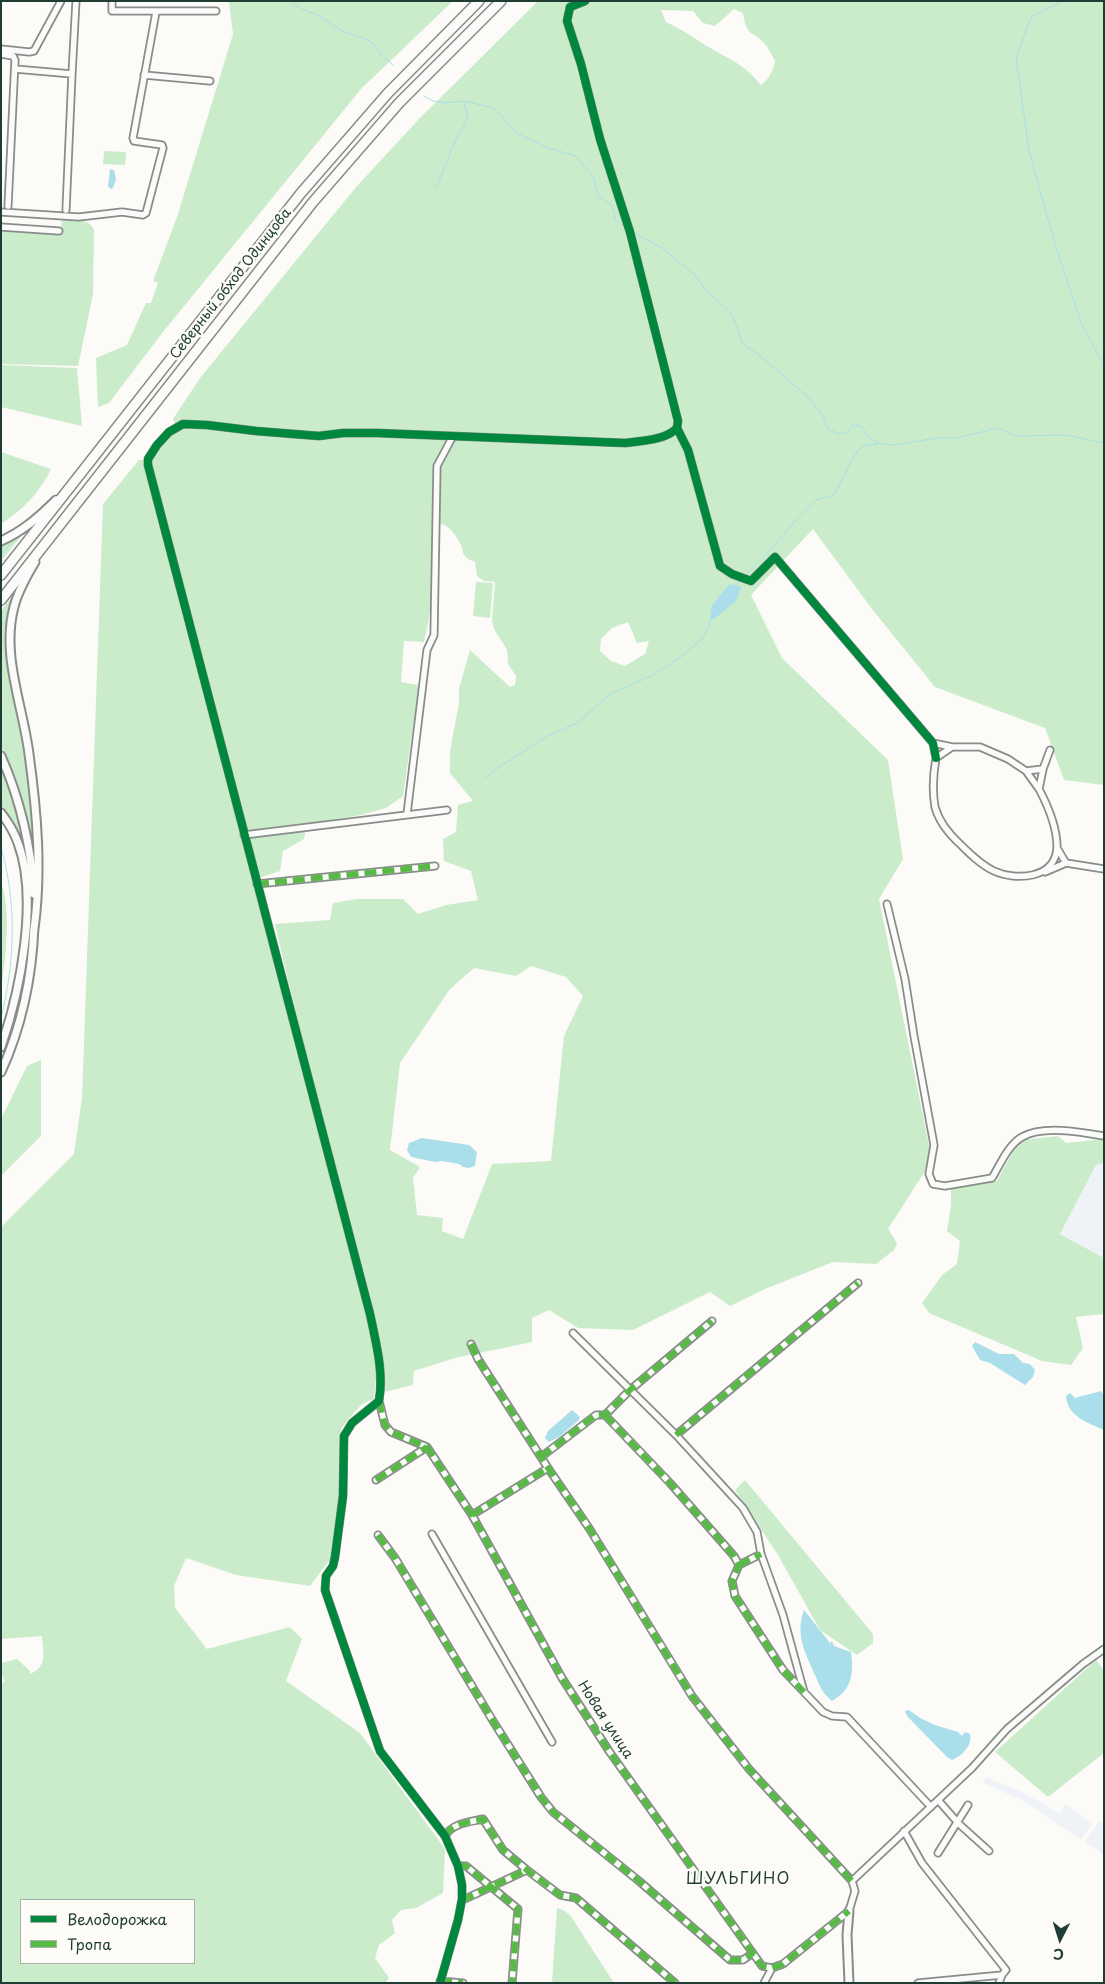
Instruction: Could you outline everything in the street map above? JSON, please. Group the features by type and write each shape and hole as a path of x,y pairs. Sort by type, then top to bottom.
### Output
{"highway":[{"name":"Северный обход Одинцова","path":"1,575 301,193 388,93 479,1"},
{"name":"Северный обход Одинцова","path":"1,600 313,202 399,103 501,1"}],"street":[{"path":"1,49 34,51 61,1"},
{"path":"66,210 76,1"},
{"path":"112,1 112,11 216,12"},
{"path":"585,1 570,6 567,21 581,64 600,139 630,232 676,413 677,428 688,450 720,566 732,574 751,581 775,557 933,742 936,758 932,780 936,809 948,833 974,858 994,871 1022,878 1042,873 1066,863 1104,869"},
{"path":"1,212 79,217 122,212 143,216 146,213 163,148 162,145 134,141 133,138 156,12"},
{"path":"1,54 13,56 16,60 8,206"},
{"path":"15,70 72,74"},
{"path":"144,74 210,81"},
{"path":"1,227 59,231"},
{"path":"427,1447 391,1432 385,1425 379,1401 382,1388 380,1364 370,1314 244,835 148,459 169,432 183,424 319,436 343,433 377,433 625,443 645,441 672,433 677,428"},
{"path":"407,814 427,650 434,635 438,466 453,436"},
{"path":"1,541 34,521 74,482"},
{"path":"1,1072 25,1001 32,963 38,889 36,816 29,751 12,662 10,633 13,609 21,586 45,544"},
{"path":"933,742 952,748 980,747 1008,759 1026,771 1039,789 1049,808 1057,848 1066,863"},
{"path":"936,758 952,748"},
{"path":"1039,789 1043,769 1050,750"},
{"path":"1,756 14,789 27,836 34,887 34,929"},
{"path":"1026,771 1043,769"},
{"path":"244,835 447,810"},
{"path":"1,813 11,827 20,851 26,883 24,952 19,986 1,1047"},
{"path":"1042,873 1049,866 1057,848"},
{"path":"257,884 435,866"},
{"path":"887,904 906,979 914,1036 934,1145 929,1174 933,1184 945,1186 992,1178 1009,1149 1021,1138 1032,1133 1060,1131 1104,1136"},
{"path":"676,1436 858,1284"},
{"path":"541,1457 596,1415 605,1415 630,1390 712,1321"},
{"path":"573,1333 676,1436 743,1508 757,1532 761,1554 783,1615 804,1692"},
{"path":"471,1344 478,1359 548,1468 590,1528 692,1696 749,1769 852,1881 855,1892 849,1911 847,1935 849,1983"},
{"path":"379,1401 352,1423 344,1436 343,1496 335,1557 333,1566 326,1576 325,1590 380,1751 445,1836 458,1866 462,1885 462,1898 458,1920 440,1982 463,1983"},
{"path":"605,1415 670,1483 734,1556 739,1565"},
{"path":"376,1480 427,1447"},
{"name":"Новая улица","path":"427,1447 472,1515 568,1686 609,1751 762,1966 772,1968"},
{"path":"472,1515 548,1468"},
{"path":"432,1534 552,1742"},
{"path":"378,1535 395,1558 541,1797 553,1812 639,1881 730,1960 742,1960 753,1953"},
{"path":"761,1554 739,1565 732,1581 735,1596 783,1670 824,1712 832,1716 847,1718 931,1807"},
{"path":"852,1881 972,1768 1007,1729 1083,1664 1104,1649"},
{"path":"938,1800 957,1823 989,1851"},
{"path":"938,1853 968,1805"},
{"path":"445,1836 448,1830 461,1824 482,1819 503,1850 526,1870 560,1894 576,1898 675,1983"},
{"path":"904,1831 922,1863 1004,1973"},
{"path":"458,1866 466,1866 518,1909 512,1983"},
{"path":"462,1898 466,1899 526,1870"},
{"path":"764,1983 772,1968 783,1964 849,1911"},
{"path":"918,1983 1004,1973"},
{"path":"999,1983 1004,1973"}],"shaded area":[{"path":"1104,1163 1104,1258 1060,1234 1096,1165"},
{"path":"986,1777 1024,1793 1059,1813 1066,1804 1092,1824 1081,1840 1022,1800 983,1783"},
{"path":"1099,1821 1104,1824 1104,1854 1084,1842"}],"green space":[{"path":"229,1 453,1 361,89 163,332 109,403 98,407 96,358 127,345 146,303 151,303 158,283 153,281 177,217 233,34"},
{"path":"538,1 1104,1 1104,785 1064,780 1045,728 935,687 872,609 813,529 751,595 782,658 888,760 903,859 879,899 932,1160 888,1229 897,1243 894,1250 876,1264 833,1262 765,1289 730,1306 710,1292 633,1330 578,1328 549,1310 532,1318 532,1342 455,1358 414,1371 413,1385 384,1392 379,1344 370,1297 291,994 275,924 330,920 333,903 357,899 403,899 418,914 446,905 478,900 471,871 444,861 443,839 456,832 458,805 473,801 450,773 450,751 459,703 459,689 470,650 510,687 515,685 516,676 508,664 507,650 494,629 492,620 495,582 484,581 477,576 475,562 463,554 462,546 450,529 443,524 434,525 431,599 424,642 404,641 401,682 419,685 403,796 386,808 361,815 307,824 304,839 283,851 280,871 259,878 180,571 150,468 177,594 366,1314 377,1367 374,1399 362,1404 341,1429 340,1496 331,1558 310,1586 236,1575 186,1558 174,1586 175,1608 207,1649 290,1627 302,1639 286,1681 360,1733 445,1849 443,1893 416,1908 401,1910 392,1920 395,1933 379,1945 375,1958 389,1978 385,1983 1,1983 1,1684 5,1682 1,1672 2,1663 17,1659 30,1671 30,1674 40,1667 43,1653 42,1636 1,1639 1,1227 74,1154 82,1098 103,504 139,460 149,460 170,433 178,432 173,419 200,378 357,186 419,119","holes":["734,9 743,13 746,27 765,44 775,61 770,74 761,85 736,62 666,22 661,10 693,11 703,23 715,26","628,622 637,643 649,641 645,654 625,666 611,661 600,651 601,639 612,628","531,966 566,977 583,996 564,1036 551,1161 492,1164 463,1239 442,1231 443,1218 417,1215 413,1178 420,1167 390,1150 400,1063 450,989 474,968 516,976"]},
{"path":"104,151 126,152 125,165 103,164"},
{"path":"62,219 88,223 94,230 93,294 78,366 1,364 1,224 61,228"},
{"path":"1,365 77,368 82,426 1,407"},
{"path":"1,452 51,469 42,485 30,500 17,513 1,524"},
{"path":"25,531 1,561 1,544"},
{"path":"476,582 493,583 490,618 473,616"},
{"path":"14,594 8,621 30,783 33,844 18,789 1,745 1,611"},
{"path":"1,764 11,790 25,847 22,848 1,810"},
{"path":"1,882 7,920 5,964 1,989"},
{"path":"41,1060 41,1136 1,1176 1,1119 27,1066"},
{"path":"1058,1136 1066,1143 1104,1139 1104,1163 1096,1165 1060,1234 1104,1258 1104,1314 1076,1317 1083,1348 1071,1365 1042,1361 929,1313 922,1303 942,1275 957,1264 960,1241 947,1231 951,1205 951,1189 997,1181 1013,1151 1022,1140"},
{"path":"745,1480 873,1634 873,1643 857,1655 820,1630 778,1555 735,1490"},
{"path":"1096,1660 1104,1670 1104,1753 1048,1797 995,1752"},
{"path":"557,1908 570,1915 614,1983 552,1983"}],"water":[{"path":"110,169 114,170 116,179 111,189 108,186"},
{"path":"730,584 741,587 736,601 714,619 710,619 712,605"},
{"path":"422,1138 469,1145 477,1152 475,1166 469,1168 459,1164 411,1157 407,1150 409,1143"},
{"path":"975,1342 999,1354 1014,1354 1023,1363 1030,1364 1035,1370 1033,1377 1025,1385 990,1363 980,1360 972,1346"},
{"path":"1101,1391 1104,1396 1104,1430 1074,1414 1067,1403 1066,1396 1070,1393 1075,1398"},
{"path":"572,1410 580,1417 579,1420 559,1437 549,1442 545,1438 548,1431"},
{"path":"804,1610 830,1643 832,1641 834,1646 851,1652 852,1674 848,1686 839,1697 832,1701 820,1686 802,1643 801,1619"},
{"path":"909,1710 920,1718 958,1732 962,1736 965,1732 970,1734 968,1746 956,1758 952,1760 947,1757 907,1716 905,1711"}],"waterway":[{"path":"290,1 342,31 366,39 376,46 380,54 393,65"},
{"path":"1062,1 1031,17 1016,58 1029,151 1055,244 1082,325 1104,365"},
{"path":"424,96 433,101 445,103 464,101 494,108 517,133 546,147 575,156 593,176 598,196 612,205 616,221 627,228"},
{"path":"436,188 457,137 468,117 464,102"},
{"path":"632,232 662,248 696,276 704,288 732,314 743,344 758,354 808,397 823,416 828,429 839,434 847,433 852,426 861,426 870,438 880,444 896,445 936,438 957,438 998,428 1015,436 1066,435 1104,443"},
{"path":"744,576 816,500 834,495 853,457 862,446 878,444"},
{"path":"1,555 10,544"},
{"path":"736,585 741,579"},
{"path":"485,778 546,737 577,723 610,694 653,675 681,657 702,639 712,619"},
{"path":"1,622 5,623"},
{"path":"1,847 10,889 12,911 9,976 1,1018"}],"marked path":[{"path":"257,884 435,866"},
{"path":"676,1435 858,1283"},
{"path":"541,1457 596,1415 605,1415 630,1390 712,1321"},
{"path":"471,1344 478,1359 589,1528 692,1696 749,1769 852,1881"},
{"path":"379,1401 385,1425 391,1432 427,1447 472,1515 562,1678 609,1751 762,1966 772,1968 783,1964 849,1911"},
{"path":"605,1415 670,1483 734,1556 739,1565 732,1581 735,1596 783,1670 804,1692"},
{"path":"376,1480 427,1447"},
{"path":"472,1515 548,1468"},
{"path":"378,1535 395,1558 541,1797 553,1812 639,1881 730,1960 743,1960 753,1953"},
{"path":"739,1565 761,1554"},
{"path":"445,1836 452,1828 467,1822 483,1819 503,1850 560,1895 576,1898 675,1983"},
{"path":"458,1866 466,1866 518,1909 512,1983"},
{"path":"462,1899 527,1870"},
{"path":"440,1981 463,1983"}],"cycle path":[{"path":"585,1 570,7 567,21 581,64 600,139 630,232 678,421 677,428 688,450 720,566 732,574 751,581 775,557 933,743 936,758"},
{"path":"440,1983 462,1899 462,1885 458,1866 445,1836 380,1751 325,1590 326,1576 333,1566 335,1557 343,1496 344,1436 352,1423 379,1401 381,1379 377,1347 148,459 169,432 183,424 319,436 343,433 377,433 625,443 646,441 667,435 677,428"}],"district":[{"name":"ШУЛЬГИНО","path":"738,1880"}]}
